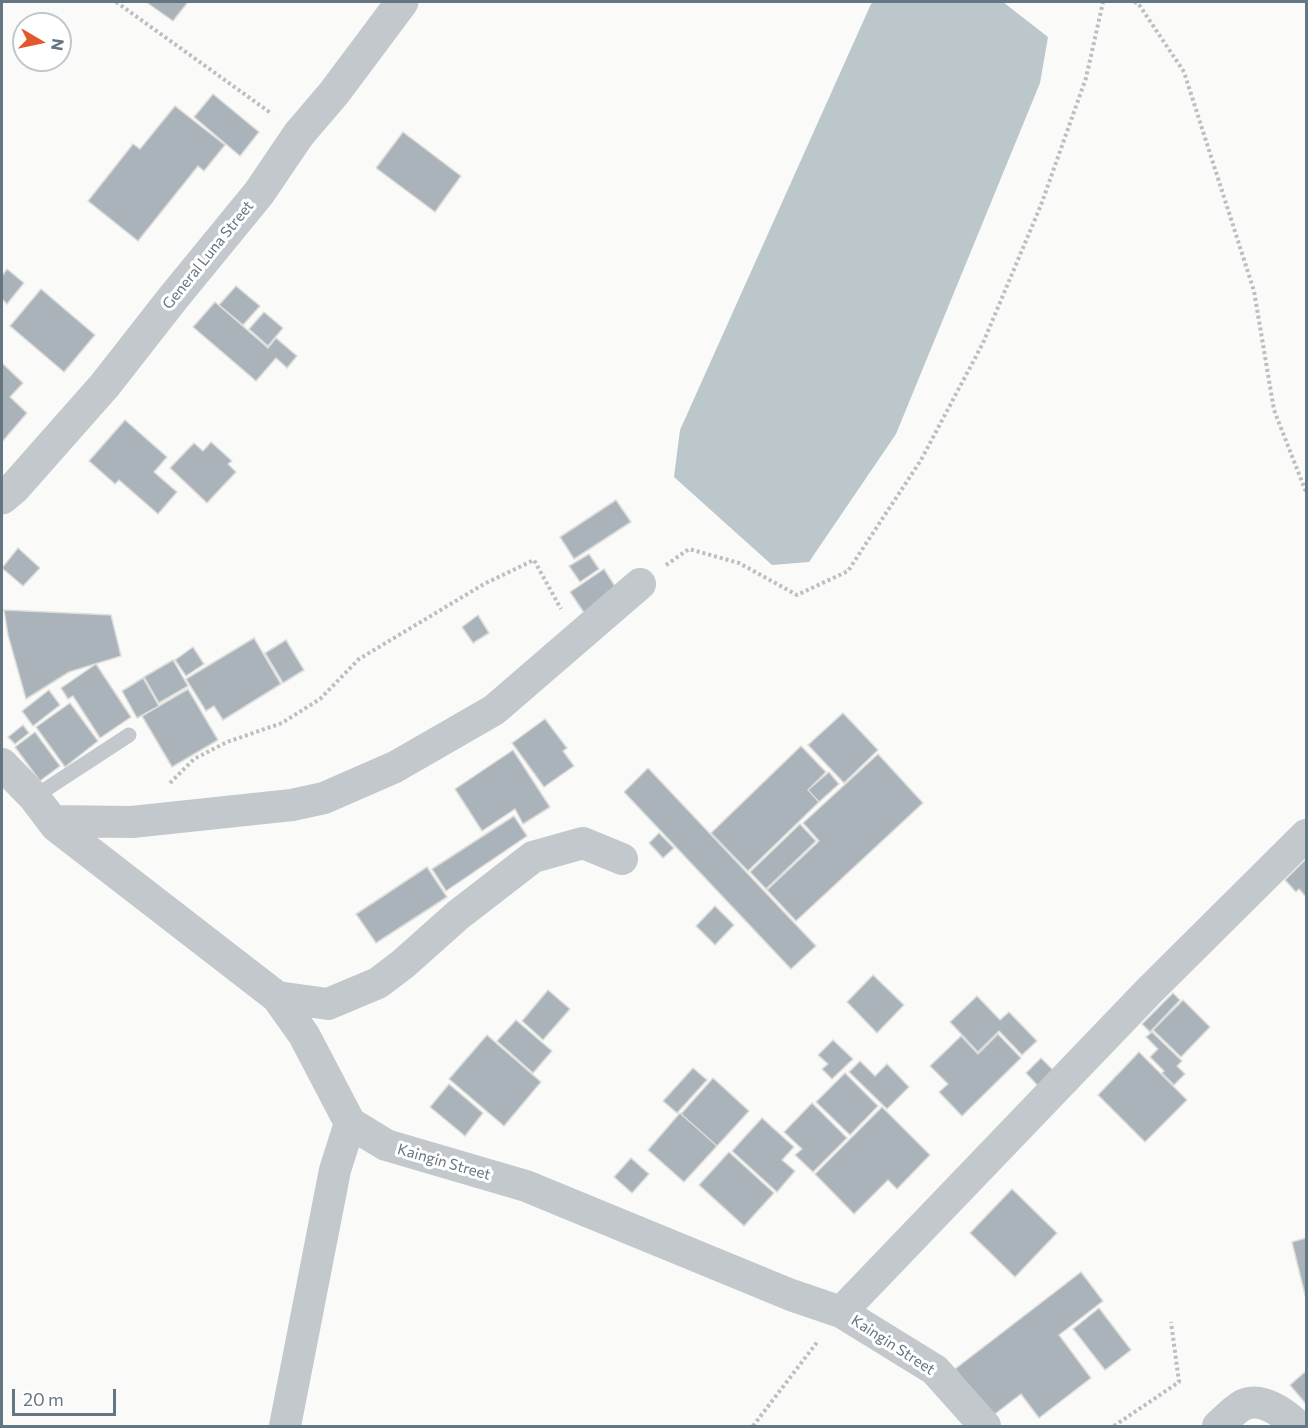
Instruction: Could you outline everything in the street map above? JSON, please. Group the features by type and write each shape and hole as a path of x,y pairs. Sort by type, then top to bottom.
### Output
{"street":[{"name":"General Luna Street","path":"2,498 14,488 105,385 259,193 299,134 334,93 402,2"},
{"path":"43,809 132,822 292,805 324,798 395,767 494,710 640,584"},
{"path":"2,764 43,809 277,998 304,1035 350,1123 335,1170 285,1426"},
{"path":"841,1312 1150,990 1306,835"},
{"path":"277,998 328,1004 378,983 458,915 533,856 583,843 622,859"},
{"name":"Kaingin Street","path":"350,1123 386,1145 526,1186 791,1295 841,1312 935,1370 985,1426"},
{"path":"1218,1426 1245,1404 1259,1403 1273,1408 1298,1426"}],"lane":[{"path":"43,809 129,735"}],"path":[{"path":"116,2 254,99 299,134"},
{"path":"640,584 689,549 739,563 797,595 848,571 921,460 983,343 1041,205 1086,78 1103,2"},
{"path":"1134,2 1138,3 1184,72 1254,291 1274,410 1306,492"},
{"path":"132,822 194,759 227,742 282,723 320,699 359,659 484,584 534,560 562,612 574,641"},
{"path":"753,1426 841,1312"},
{"path":"1114,1426 1179,1382 1172,1322"}],"shaded area":[{"path":"875,2 1003,2 1048,37 1040,83 896,434 809,562 772,565 674,477 680,430 871,4"}],"building":[{"path":"146,2 188,2 173,21"},
{"path":"213,94 259,132 240,156 194,117"},
{"path":"175,106 225,145 204,171 198,166 138,241 88,201 133,144 140,149"},
{"path":"403,132 461,176 435,212 376,168"},
{"path":"7,269 24,283 7,304 2,299 2,276"},
{"path":"236,286 260,306 243,325 219,305"},
{"path":"41,289 95,335 64,372 10,326"},
{"path":"215,302 268,348 276,338 297,356 287,368 276,358 256,381 193,327"},
{"path":"264,312 283,328 268,346 249,329"},
{"path":"2,363 23,383 10,397 27,413 2,442"},
{"path":"125,420 167,457 154,472 177,492 158,514 119,480 115,484 89,461"},
{"path":"211,442 232,461 228,464 236,472 207,503 170,468 194,443 203,451"},
{"path":"616,500 631,522 574,559 560,537"},
{"path":"18,548 40,568 23,586 2,568"},
{"path":"589,554 599,569 580,582 569,566"},
{"path":"604,569 620,594 587,617 570,592"},
{"path":"4,610 111,615 121,656 69,672 26,699 8,635"},
{"path":"478,615 489,633 473,643 462,627"},
{"path":"254,638 281,684 223,720 214,706 206,711 186,679"},
{"path":"286,640 304,670 283,683 265,653"},
{"path":"193,647 204,664 186,676 175,660"},
{"path":"173,660 188,686 159,703 144,677"},
{"path":"96,664 131,717 100,738 73,696 68,699 61,688"},
{"path":"143,678 159,706 137,718 122,691"},
{"path":"188,689 218,740 172,767 142,716"},
{"path":"49,690 60,705 33,726 22,711"},
{"path":"70,703 98,741 65,767 36,727"},
{"path":"843,713 878,750 844,783 808,745"},
{"path":"545,719 567,748 563,751 574,766 544,787 512,743"},
{"path":"23,725 29,733 15,744 8,737"},
{"path":"35,732 60,766 40,781 15,747"},
{"path":"801,746 826,772 808,790 819,802 748,871 711,833"},
{"path":"513,750 550,807 523,824 515,809 482,831 455,789"},
{"path":"878,754 923,803 796,921 767,890 819,841 803,823"},
{"path":"648,768 816,946 791,969 624,792"},
{"path":"829,772 839,784 819,802 808,790"},
{"path":"514,816 527,836 446,891 432,869"},
{"path":"800,824 816,841 766,889 750,872"},
{"path":"659,833 674,848 663,858 649,843"},
{"path":"1306,859 1306,897 1299,889 1296,892 1285,880"},
{"path":"427,867 447,897 376,943 356,914"},
{"path":"715,906 734,925 715,945 696,926"},
{"path":"873,975 904,1005 877,1033 847,1002"},
{"path":"548,990 570,1009 543,1040 522,1021"},
{"path":"1173,993 1180,1000 1150,1032 1142,1024"},
{"path":"977,996 1000,1020 1009,1012 1037,1041 1022,1055 999,1031 978,1052 950,1022"},
{"path":"1183,1000 1210,1027 1181,1057 1153,1030"},
{"path":"516,1020 552,1051 533,1073 497,1041"},
{"path":"1152,1032 1182,1061 1177,1066 1185,1074 1174,1085 1150,1057 1158,1049 1146,1037"},
{"path":"998,1034 1021,1058 962,1116 939,1092 948,1084 930,1066 961,1036 978,1054"},
{"path":"487,1035 541,1082 504,1126 449,1079"},
{"path":"833,1040 853,1059 832,1079 822,1069 828,1064 818,1055"},
{"path":"1139,1052 1187,1100 1145,1142 1098,1095"},
{"path":"1041,1058 1057,1074 1041,1089 1026,1073"},
{"path":"860,1061 875,1076 887,1064 909,1087 887,1109 849,1072"},
{"path":"693,1068 707,1080 677,1113 663,1101"},
{"path":"845,1073 878,1106 850,1135 816,1102"},
{"path":"713,1078 749,1111 717,1146 681,1114"},
{"path":"449,1084 483,1113 465,1136 430,1107"},
{"path":"812,1103 847,1138 813,1172 795,1155 802,1149 784,1132"},
{"path":"882,1107 930,1155 897,1189 888,1180 854,1214 815,1174"},
{"path":"680,1113 717,1146 684,1182 648,1150"},
{"path":"762,1118 794,1147 782,1160 795,1171 777,1192 732,1151"},
{"path":"729,1152 774,1193 744,1226 699,1185"},
{"path":"631,1158 649,1174 632,1193 614,1177"},
{"path":"1012,1189 1057,1233 1015,1277 970,1233"},
{"path":"1306,1238 1306,1299 1292,1242"},
{"path":"1081,1272 1103,1301 1059,1335 1091,1378 1039,1418 1021,1394 991,1417 955,1369"},
{"path":"1099,1308 1131,1350 1105,1370 1073,1329"},
{"path":"1306,1371 1306,1404 1290,1385"}]}
